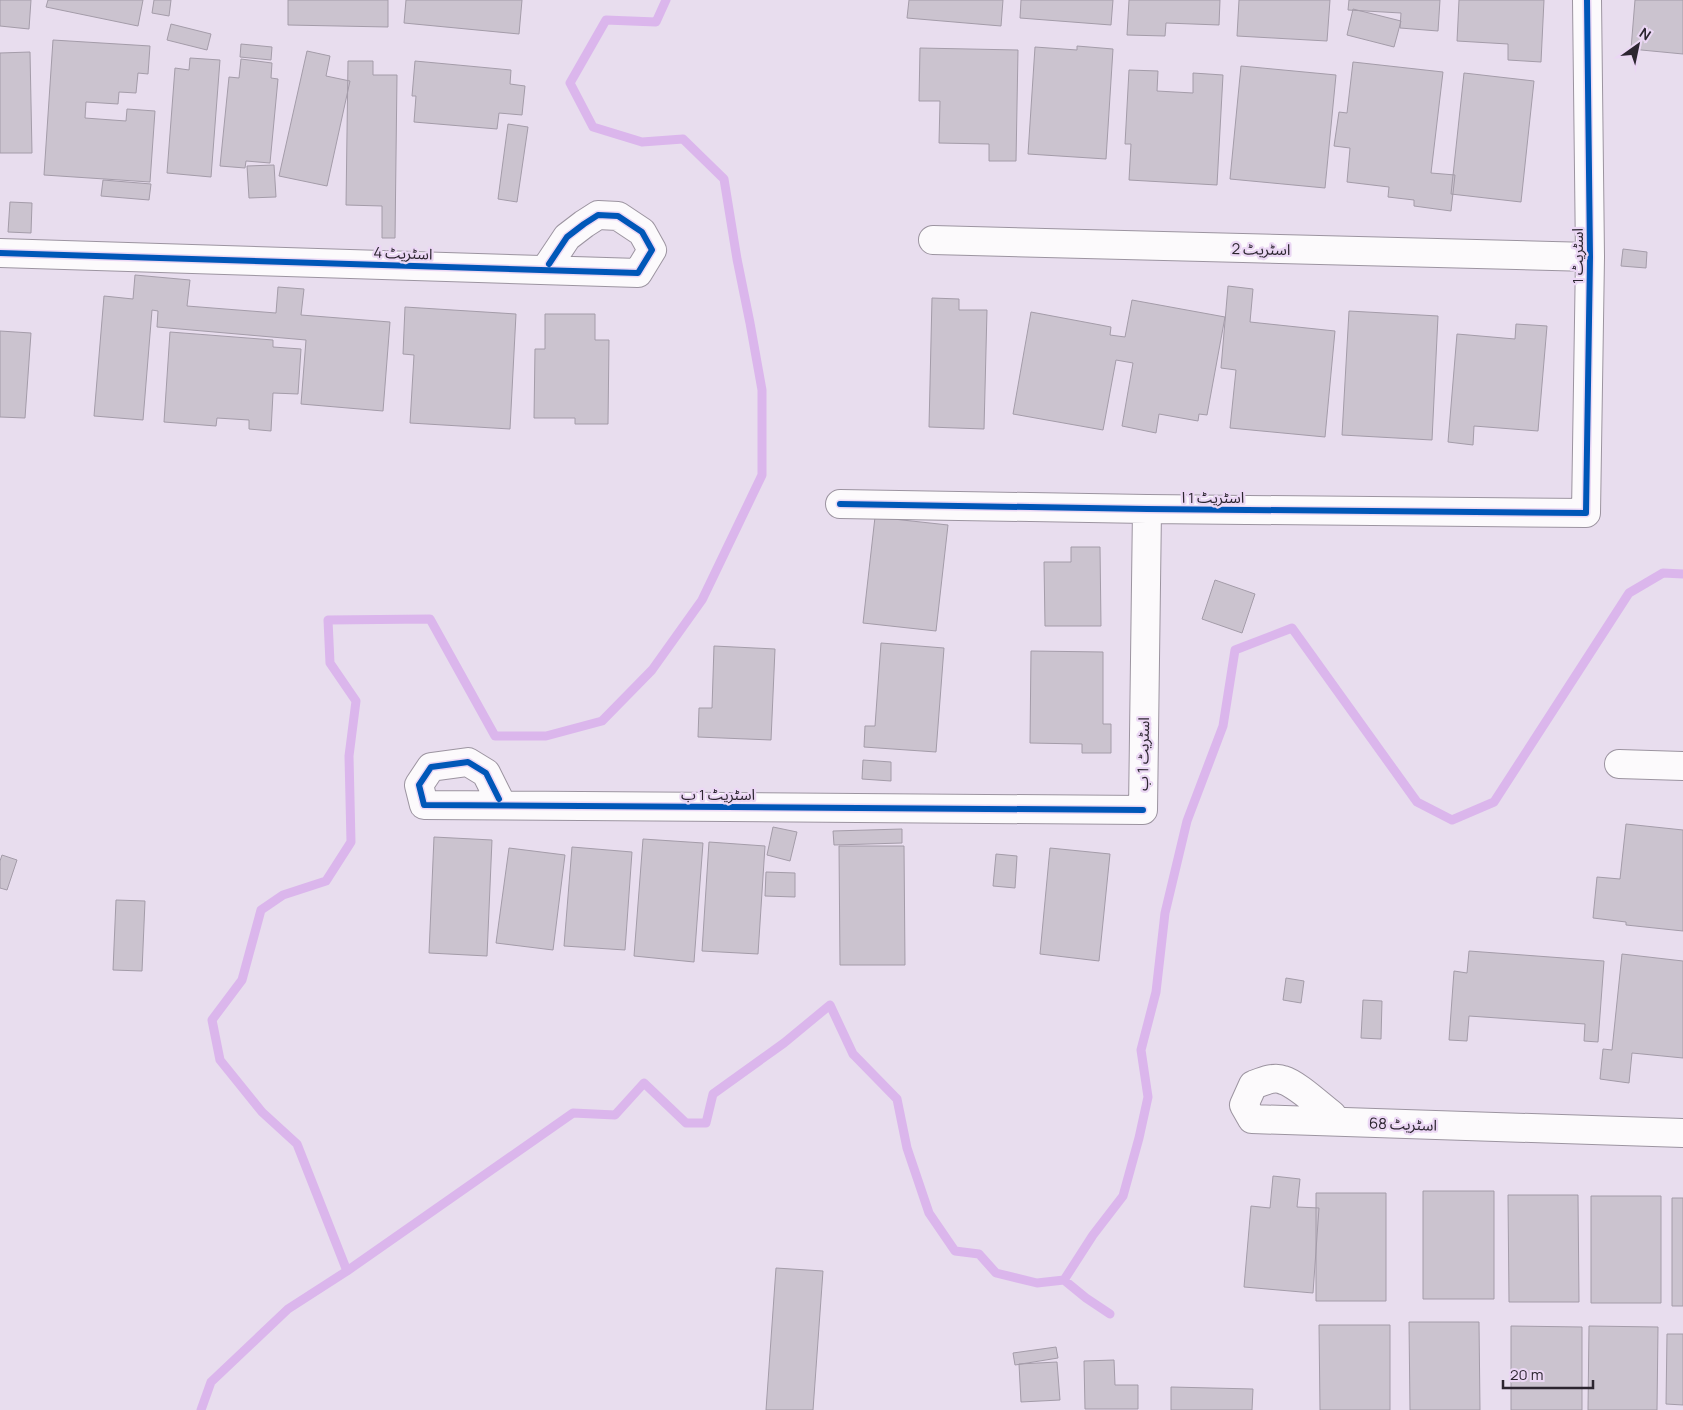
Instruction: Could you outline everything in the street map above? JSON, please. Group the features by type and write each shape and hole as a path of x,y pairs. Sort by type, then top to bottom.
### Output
{"street":[{"name":"اسٹریٹ 1","path":"1586,513 1590,257 1587,0"},
{"name":"اسٹریٹ 4","path":"0,253 638,273 652,250 642,232 618,216 598,215 567,237 549,264"},
{"name":"اسٹریٹ 2","path":"933,240 1590,257"},
{"name":"اسٹریٹ 1 ا","path":"840,504 1586,513"},
{"name":"اسٹریٹ 1 ب","path":"499,799 486,773 468,762 431,767 419,785 424,805 1142,810 1147,509"},
{"path":"1619,764 1683,766"},
{"name":"اسٹریٹ 68","path":"1332,1115 1282,1079 1265,1080 1253,1085 1244,1105 1252,1119 1683,1133"}],"building":[{"path":"0,0 31,0 29,29 0,26"},
{"path":"48,0 143,0 138,26 46,7"},
{"path":"154,0 171,0 169,16 152,13"},
{"path":"288,0 388,0 388,27 288,25"},
{"path":"406,0 522,0 519,34 404,23"},
{"path":"909,0 1003,0 1001,26 907,18"},
{"path":"1021,0 1113,0 1111,25 1020,18"},
{"path":"1129,0 1220,0 1219,25 1166,23 1165,36 1127,35"},
{"path":"1239,0 1330,0 1327,41 1237,36"},
{"path":"1349,0 1440,0 1438,31 1400,28 1401,13 1348,10"},
{"path":"1459,0 1544,0 1541,62 1508,60 1508,44 1457,41"},
{"path":"1635,0 1683,0 1683,54 1631,49"},
{"path":"1353,9 1401,21 1394,47 1347,35"},
{"path":"171,24 211,34 207,50 167,40"},
{"path":"53,40 150,46 148,74 138,73 136,93 119,92 118,104 86,102 85,118 126,121 127,109 155,111 150,182 44,175"},
{"path":"241,44 272,47 271,60 240,57"},
{"path":"1077,46 1113,49 1106,159 1028,154 1035,47 1077,50"},
{"path":"920,48 1018,50 1016,161 989,161 989,144 939,143 940,101 919,101"},
{"path":"307,51 330,56 326,76 350,81 327,186 279,176"},
{"path":"30,52 32,153 0,153 0,53"},
{"path":"190,58 220,60 211,177 167,173 175,68 189,70"},
{"path":"241,59 272,63 271,78 278,79 270,163 246,161 245,168 220,166 229,77 239,78"},
{"path":"348,61 373,61 373,75 397,75 395,238 382,238 382,206 346,205"},
{"path":"415,61 511,70 510,84 525,86 522,115 499,113 497,129 414,122 416,96 412,96"},
{"path":"1353,62 1443,72 1431,173 1455,175 1451,211 1414,206 1414,200 1388,197 1389,187 1347,182 1350,148 1334,146 1339,112 1347,113"},
{"path":"1241,66 1336,75 1325,188 1230,179"},
{"path":"1129,70 1158,71 1157,91 1193,93 1193,73 1223,75 1217,185 1129,180 1131,144 1125,144"},
{"path":"1464,73 1534,81 1521,202 1451,194"},
{"path":"508,124 528,127 517,202 498,199"},
{"path":"274,165 276,197 249,198 247,166"},
{"path":"103,180 151,184 149,200 101,196"},
{"path":"10,202 32,203 31,233 8,232"},
{"path":"1623,249 1647,252 1646,268 1621,266"},
{"path":"135,275 190,280 187,306 276,313 278,287 304,289 301,315 390,322 383,411 301,404 306,340 157,327 158,311 152,310 143,420 94,416 104,296 133,299"},
{"path":"1228,286 1253,289 1250,322 1335,331 1325,437 1230,428 1236,370 1221,368"},
{"path":"932,298 959,299 959,310 987,310 984,429 929,427"},
{"path":"1132,300 1225,317 1207,415 1199,414 1198,421 1159,414 1156,433 1122,426 1133,363 1116,360 1103,430 1013,414 1031,312 1111,327 1110,335 1125,337"},
{"path":"405,307 516,314 510,429 410,423 414,355 403,354"},
{"path":"1349,311 1438,316 1432,440 1342,435"},
{"path":"545,314 595,314 595,340 609,340 608,424 575,424 575,418 534,418 535,349 545,349"},
{"path":"1516,324 1547,326 1538,431 1474,426 1473,445 1448,442 1457,334 1515,339"},
{"path":"0,331 31,333 25,418 0,417"},
{"path":"170,332 273,340 273,347 301,349 298,394 273,393 271,431 249,429 249,420 217,418 216,426 164,422"},
{"path":"875,517 948,525 936,631 863,623"},
{"path":"1071,547 1100,547 1101,626 1045,626 1044,562 1071,562"},
{"path":"1215,580 1255,594 1242,633 1202,619"},
{"path":"881,643 944,648 936,752 864,747 865,726 875,726"},
{"path":"714,646 775,649 771,740 698,737 699,708 712,708"},
{"path":"1031,651 1103,652 1103,724 1111,724 1111,753 1082,753 1082,744 1030,743"},
{"path":"863,760 891,762 891,781 862,779"},
{"path":"1626,824 1683,830 1683,931 1626,925 1626,922 1593,918 1597,877 1620,879"},
{"path":"773,827 797,832 790,861 767,855"},
{"path":"902,829 902,843 834,845 833,831"},
{"path":"434,837 492,840 487,956 429,953"},
{"path":"643,839 703,843 694,962 634,956"},
{"path":"709,842 765,846 758,954 702,951"},
{"path":"839,846 904,846 905,965 840,965"},
{"path":"572,847 632,852 625,950 564,946"},
{"path":"509,848 565,855 553,950 496,943"},
{"path":"1050,848 1110,854 1099,961 1040,954"},
{"path":"996,854 1017,856 1015,888 993,886"},
{"path":"2,855 17,860 7,890 0,888 0,861"},
{"path":"766,872 795,873 795,897 765,896"},
{"path":"116,900 145,901 142,971 113,970"},
{"path":"1469,951 1604,961 1598,1042 1584,1041 1585,1024 1469,1016 1467,1041 1449,1040 1454,971 1467,973"},
{"path":"1622,954 1683,961 1683,1058 1632,1053 1629,1083 1600,1079 1603,1049 1612,1050"},
{"path":"1286,978 1304,981 1301,1003 1283,1000"},
{"path":"1363,1000 1382,1001 1381,1039 1361,1038"},
{"path":"1273,1176 1300,1179 1297,1207 1319,1208 1313,1293 1244,1287 1251,1206 1270,1208"},
{"path":"1423,1191 1494,1191 1494,1299 1423,1299"},
{"path":"1316,1193 1386,1193 1386,1301 1316,1301"},
{"path":"1508,1195 1578,1195 1579,1302 1509,1302"},
{"path":"1591,1196 1661,1196 1661,1303 1591,1303"},
{"path":"1672,1198 1683,1198 1683,1306 1672,1306"},
{"path":"776,1268 823,1271 813,1410 766,1410"},
{"path":"1409,1322 1479,1322 1480,1410 1410,1410"},
{"path":"1319,1325 1390,1325 1390,1410 1320,1410"},
{"path":"1511,1326 1582,1327 1582,1410 1511,1410"},
{"path":"1589,1326 1658,1327 1657,1410 1588,1410"},
{"path":"1667,1334 1683,1334 1683,1405 1666,1404"},
{"path":"1056,1347 1058,1358 1015,1365 1013,1353"},
{"path":"1114,1360 1115,1385 1138,1385 1138,1409 1085,1409 1084,1361"},
{"path":"1057,1362 1060,1400 1021,1402 1019,1364"},
{"path":"1171,1387 1253,1389 1252,1410 1171,1410"}],"waterway":[{"path":"347,1271 297,1144 262,1112 220,1060 212,1020 242,980 261,910 283,895 326,881 351,842 349,756 356,701 330,663 328,620 430,619 495,736 546,736 602,721 652,670 702,600 762,475 762,390 724,179 683,139 642,142 593,127 570,83 606,20 656,22 666,0"},
{"path":"1064,1280 1093,1235 1123,1196 1139,1138 1148,1097 1141,1050 1156,992 1165,913 1187,821 1223,726 1235,650 1292,628 1417,802 1452,820 1494,802 1629,593 1663,573 1683,574"},
{"path":"201,1410 211,1382 288,1309 347,1271 573,1113 615,1115 644,1083 686,1123 706,1123 713,1094 784,1043 830,1005 853,1054 897,1099 907,1148 929,1213 955,1251 979,1254 996,1273 1037,1283 1064,1280 1110,1314"}],"cycle path":[{"path":"840,504 1586,513 1590,257 1587,0"},
{"path":"0,253 638,273 652,250 642,232 618,216 598,215 567,237 549,264"},
{"path":"499,799 486,773 468,762 431,767 419,785 424,805 1143,810"}]}
